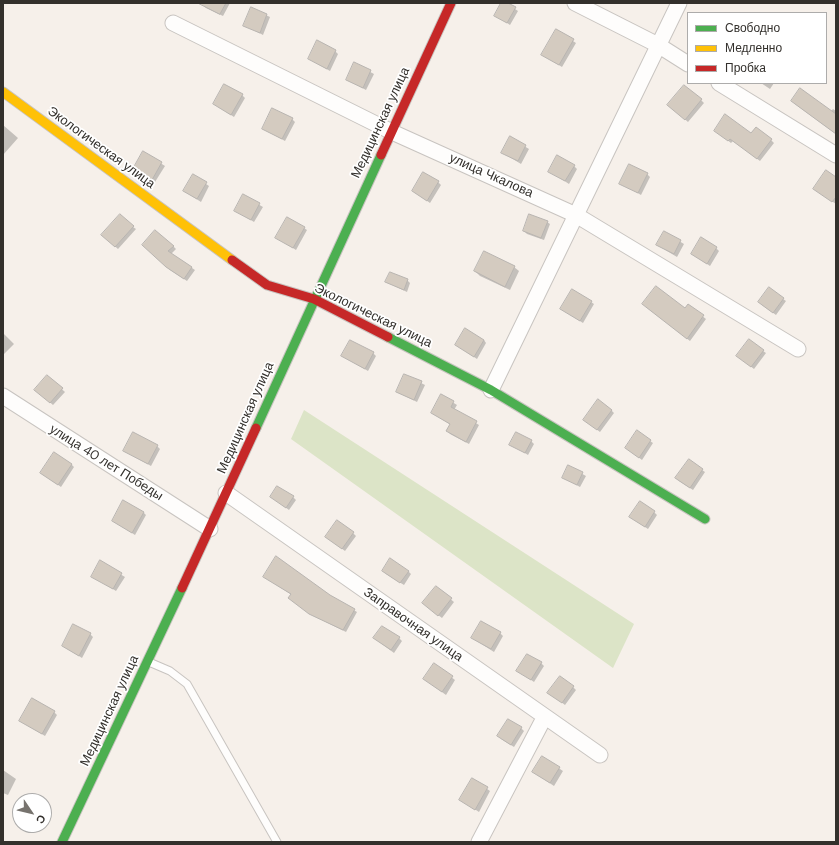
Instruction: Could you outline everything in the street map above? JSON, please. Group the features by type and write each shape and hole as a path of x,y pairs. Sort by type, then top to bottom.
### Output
{"street":[{"name":"Медицинская улица","path":"62,842 210,529 314,299 451,3"},
{"path":"575,3 658,45 687,63"},
{"path":"490,390 679,3"},
{"name":"улица Чкалова","path":"173,23 392,132 576,215 798,349"},
{"path":"721,84 836,155"},
{"name":"Экологическая улица","path":"3,92 267,285 314,299 490,390 705,519"},
{"name":"улица 40 лет Победы","path":"5,401 210,529"},
{"name":"Заправочная улица","path":"226,493 544,718 600,755"},
{"path":"479,842 544,718"}],"lane":[{"path":"147,661 170,670 187,684 277,842"}],"green space":[{"path":"304,410 634,624 613,668 291,439"}],"building":[{"path":"198,3 226,3 220,14"},
{"path":"501,3 508,3 516,7 507,23 494,16"},
{"path":"251,7 267,14 260,33 243,26"},
{"path":"556,29 574,39 559,65 541,55"},
{"path":"317,40 336,50 327,69 308,59"},
{"path":"354,62 371,70 363,88 346,80"},
{"path":"224,84 243,94 231,115 213,104"},
{"path":"684,85 702,99 685,120 667,105"},
{"path":"800,88 836,114 836,134 791,101"},
{"path":"272,108 293,118 282,139 262,129"},
{"path":"725,114 751,133 756,127 772,139 757,159 730,139 728,141 714,131"},
{"path":"510,136 526,145 518,161 501,153"},
{"path":"143,151 162,162 152,180 133,169"},
{"path":"557,155 575,165 565,181 548,172"},
{"path":"629,164 648,173 638,193 619,184"},
{"path":"826,170 836,177 836,197 832,202 813,189"},
{"path":"423,172 439,181 427,201 412,191"},
{"path":"193,174 207,182 197,199 183,191"},
{"path":"243,194 260,203 251,220 234,211"},
{"path":"120,214 134,226 115,247 101,235"},
{"path":"529,214 548,221 541,238 523,231"},
{"path":"287,217 305,227 293,248 275,238"},
{"path":"155,230 174,246 168,251 192,267 184,279 166,267 142,245"},
{"path":"664,231 681,240 674,254 656,245"},
{"path":"701,237 717,247 707,264 691,254"},
{"path":"484,251 515,266 505,287 474,271"},
{"path":"390,272 408,279 404,290 385,282"},
{"path":"656,286 685,308 688,304 704,315 687,339 642,304"},
{"path":"769,287 784,298 773,313 758,302"},
{"path":"572,289 592,301 580,321 560,309"},
{"path":"465,328 484,340 474,357 455,345"},
{"path":"749,339 764,350 751,367 736,356"},
{"path":"350,340 374,352 365,369 341,356"},
{"path":"404,374 422,381 414,400 396,392"},
{"path":"47,375 63,388 50,403 34,390"},
{"path":"441,394 454,401 451,407 477,421 466,442 446,431 450,424 431,413"},
{"path":"598,399 612,410 597,430 583,420"},
{"path":"637,430 651,440 639,458 625,448"},
{"path":"133,432 158,445 148,464 123,451"},
{"path":"516,432 532,440 525,453 509,445"},
{"path":"54,452 72,464 58,485 40,473"},
{"path":"689,459 703,469 690,488 675,478"},
{"path":"568,465 583,472 577,485 562,478"},
{"path":"277,486 294,496 286,508 270,497"},
{"path":"123,500 144,512 132,533 112,521"},
{"path":"640,501 655,511 645,527 629,517"},
{"path":"337,520 354,532 342,549 325,537"},
{"path":"276,556 330,595 355,609 343,630 309,614 288,598 291,594 263,577"},
{"path":"390,558 409,571 400,583 382,571"},
{"path":"100,560 122,573 113,589 91,577"},
{"path":"436,586 452,598 438,616 422,603"},
{"path":"481,621 501,632 491,649 471,638"},
{"path":"73,624 91,633 79,656 62,646"},
{"path":"382,626 400,637 391,650 373,638"},
{"path":"527,654 542,662 531,680 516,671"},
{"path":"434,663 453,676 442,692 423,679"},
{"path":"560,676 574,686 562,703 547,693"},
{"path":"32,698 55,711 42,734 19,721"},
{"path":"508,719 522,727 511,745 497,736"},
{"path":"542,756 560,767 550,783 532,772"},
{"path":"472,778 488,787 475,810 459,800"}],"traffic: fast":[{"path":"256,428 381,155"},
{"path":"388,337 491,390 705,519"},
{"path":"62,842 182,588"}],"traffic: slow":[{"path":"3,92 232,260"}],"traffic: jam":[{"path":"381,155 451,3"},
{"path":"232,260 267,285 314,299 388,337"},
{"path":"182,588 256,428"}]}
